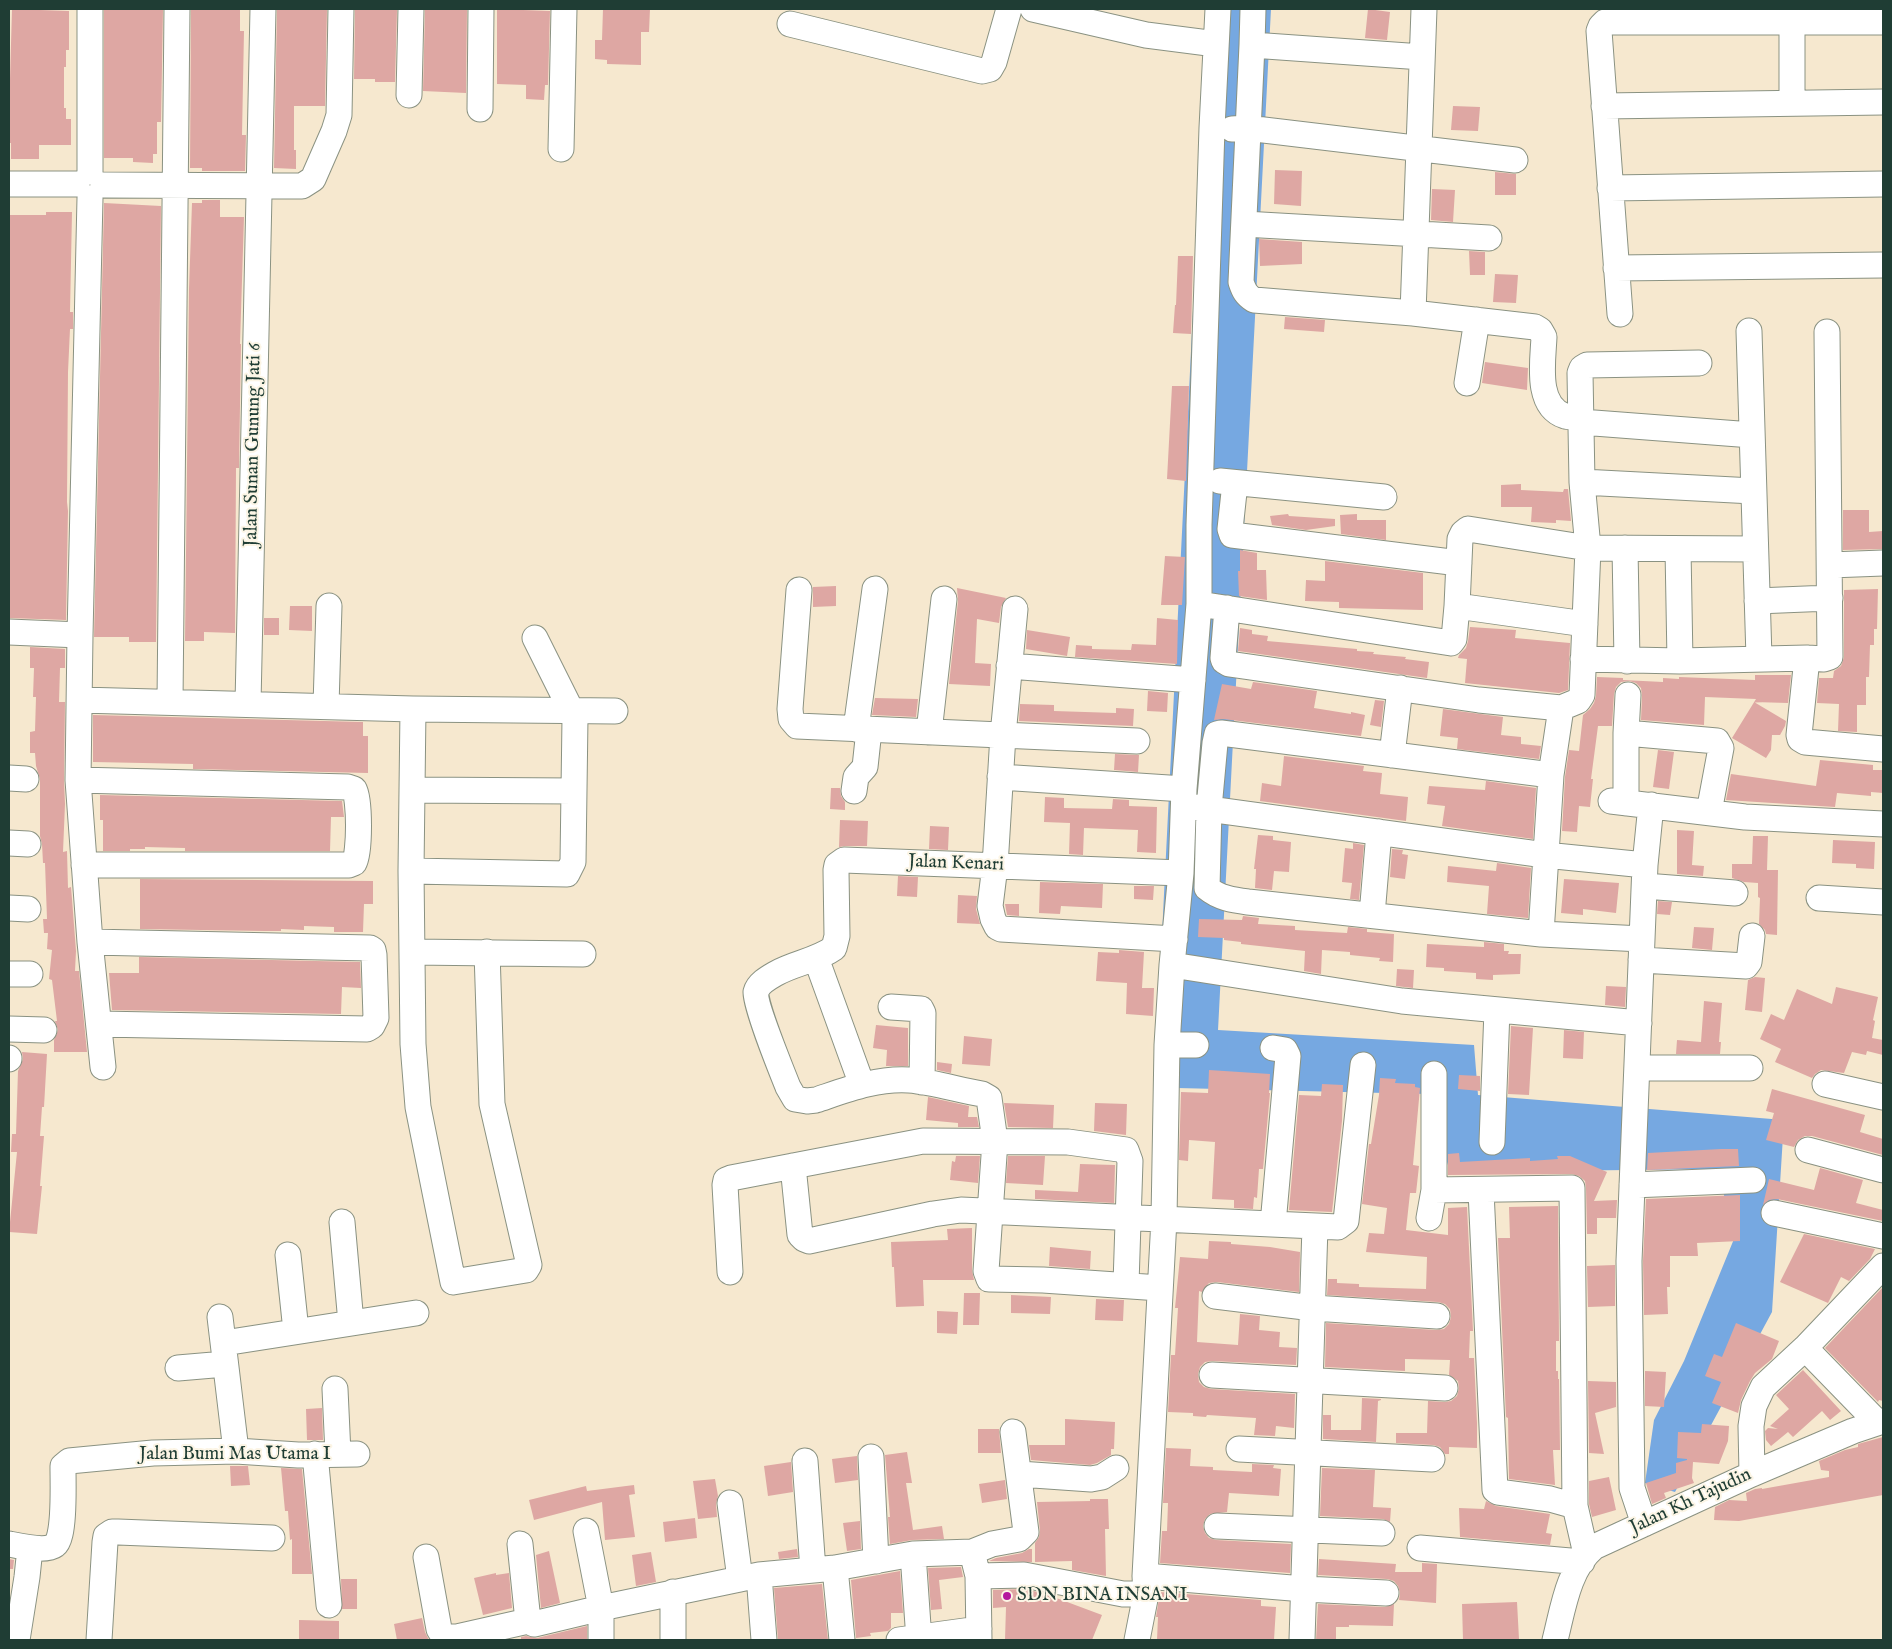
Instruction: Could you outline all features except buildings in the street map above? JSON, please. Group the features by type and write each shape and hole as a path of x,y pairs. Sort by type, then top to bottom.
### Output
{"street":[{"path":"90,9 90,185 78,780 90,942 103,1067"},
{"path":"170,702 177,9"},
{"name":"Jalan Sunan Gunung Jati 6","path":"248,704 263,9"},
{"path":"9,184 302,186 313,179 339,115 340,9"},
{"path":"409,95 411,9"},
{"path":"480,109 481,9"},
{"path":"561,149 564,9"},
{"path":"790,24 982,71 990,69 994,62 1009,9"},
{"path":"1033,9 1146,35 1216,44"},
{"path":"1218,9 1216,44 1232,128 1244,224 1241,282 1246,296 1254,300 1413,313 1535,328 1540,330 1544,337 1542,388 1554,410 1565,416 1581,420 1752,436"},
{"path":"1253,9 1252,45 1232,128 1213,606 1193,680 1193,803 1207,888 1215,894 1228,899 1248,902 1541,934 1746,966 1749,962 1752,936"},
{"path":"1413,313 1424,9"},
{"path":"1620,314 1604,106 1600,26 1605,22 1883,21 1883,9"},
{"path":"1792,22 1792,103"},
{"path":"1252,45 1422,57"},
{"path":"1604,106 1883,102"},
{"path":"1232,128 1515,160"},
{"path":"1610,188 1883,184"},
{"path":"1244,224 1489,238"},
{"path":"1616,268 1883,265"},
{"path":"1467,383 1477,320"},
{"path":"1749,331 1759,658"},
{"path":"1584,659 1680,661 1759,658 1824,659 1831,656 1828,332"},
{"path":"1213,606 1223,658 1229,664 1479,700 1561,708 1578,701 1582,696 1588,548 1582,482 1580,373 1587,365 1698,363"},
{"path":"1218,481 1384,497"},
{"path":"1218,481 1232,535 1459,563"},
{"path":"1582,482 1753,491"},
{"path":"1213,606 1451,643 1454,639 1457,606 1460,540 1468,528 1588,548 1755,549"},
{"path":"1625,548 1627,661"},
{"path":"1678,549 1680,661"},
{"path":"1830,565 1883,563"},
{"path":"799,590 790,709 791,719 797,726 1137,741"},
{"path":"854,791 856,777 864,767 862,729 875,590"},
{"path":"1757,601 1830,598"},
{"path":"929,732 944,599"},
{"path":"326,706 329,606"},
{"path":"1457,606 1585,624"},
{"path":"1015,609 1003,735 995,866 990,906 993,919 997,927 1175,939"},
{"path":"9,632 80,635"},
{"path":"411,871 567,874 573,862 575,718 535,638"},
{"path":"1807,658 1800,739 1805,742 1883,749"},
{"path":"1009,666 1193,680"},
{"path":"1392,755 1400,688"},
{"path":"1628,696 1618,802 1745,817 1883,824"},
{"path":"80,700 413,709 615,711"},
{"path":"1541,934 1551,776 1561,708"},
{"path":"413,709 411,871 413,1044 418,1107 442,1217 453,1282 526,1270 529,1264 492,1104 487,952"},
{"path":"1137,1640 1164,1219 1182,1045 1182,967 1175,939 1181,873 1193,803 1219,733 1551,776"},
{"path":"1626,733 1717,741 1721,748 1709,812"},
{"path":"1000,777 1193,803 1379,832 1545,855 1735,893"},
{"path":"78,780 348,787 354,789 357,794 358,854 354,863 349,865 84,865"},
{"path":"412,790 574,791"},
{"path":"1644,1524 1632,1488 1629,1261 1645,876 1651,805"},
{"path":"1372,915 1379,832"},
{"name":"Jalan Kenari","path":"816,958 823,956 834,948 837,936 836,870 837,865 844,860 1181,873"},
{"path":"1819,898 1883,902"},
{"path":"90,942 370,948 373,950 374,955 376,1018 372,1026 367,1028 99,1024"},
{"path":"412,952 583,954"},
{"path":"862,1085 816,958 775,974 759,985 756,992 759,1008 794,1099 816,1100 862,1085 887,1080 922,1082 982,1094 989,1098 995,1141 986,1271 989,1279 1126,1284 1160,1288"},
{"path":"1182,967 1402,1001 1639,1023"},
{"path":"891,1007 921,1010 923,1014 922,1082"},
{"path":"1492,1142 1497,1010"},
{"path":"9,1029 44,1030"},
{"path":"1273,1224 1283,1056"},
{"path":"793,1166 800,1232 806,1240 815,1240 933,1214 961,1210 1338,1227 1346,1221 1363,1066"},
{"path":"1638,1068 1750,1068"},
{"path":"1429,1218 1434,1190 1434,1074"},
{"path":"1825,1084 1883,1097"},
{"path":"730,1272 725,1185 726,1180 731,1178 923,1141 1068,1142 1126,1150 1130,1161 1126,1284"},
{"path":"1808,1150 1883,1170"},
{"path":"1632,1185 1753,1180"},
{"path":"1434,1190 1572,1188 1575,1506 1584,1558 1573,1576 1555,1640"},
{"path":"1481,1190 1495,1490 1550,1499 1575,1506"},
{"path":"1774,1213 1883,1236"},
{"path":"342,1222 351,1323"},
{"path":"1302,1640 1315,1226"},
{"path":"288,1255 296,1331"},
{"path":"1752,1474 1751,1426 1754,1406 1763,1387 1805,1348 1883,1266"},
{"path":"1215,1296 1313,1308 1437,1316"},
{"path":"178,1368 296,1331 416,1313"},
{"path":"220,1316 236,1451"},
{"path":"1805,1348 1880,1421"},
{"path":"1212,1375 1445,1388"},
{"path":"329,1605 336,1454 335,1389"},
{"name":"Jalan Kh Tajudin","path":"1584,1558 1602,1543 1752,1474 1880,1421"},
{"path":"426,1556 439,1629 444,1636 457,1637 528,1621 555,1629 601,1608 750,1577 824,1569 913,1554 972,1552 992,1544 1019,1539 1026,1532 1013,1432"},
{"path":"1239,1449 1432,1459"},
{"name":"Jalan Bumi Mas Utama I","path":"19,1546 48,1548 58,1542 61,1522 63,1469 69,1461 153,1453 236,1451 336,1454"},
{"path":"871,1457 876,1561"},
{"path":"805,1461 824,1569 842,1640"},
{"path":"1019,1474 1091,1479 1102,1477 1116,1468"},
{"path":"730,1503 750,1577 764,1640"},
{"path":"1217,1526 1382,1533"},
{"path":"586,1531 601,1608 601,1640"},
{"path":"99,1640 105,1542 106,1536 109,1533 272,1538"},
{"path":"520,1544 528,1621"},
{"path":"17,1640 27,1577 19,1546"},
{"path":"1420,1548 1584,1558"},
{"path":"913,1554 912,1640 979,1635 978,1576 972,1552"},
{"path":"978,1576 1024,1575 1139,1590 1304,1589 1386,1593"},
{"path":"672,1592 672,1640"}],"water":[{"path":"1208,9 1271,9 1218,1030 1474,1045 1478,1095 1784,1120 1772,1312 1675,1492 1645,1483 1654,1420 1684,1361 1734,1239 1718,1169 1450,1172 1427,1094 1177,1088 1157,1035"}],"place":[{"name":"SDN BINA INSANI","path":"1007,1596"}]}
